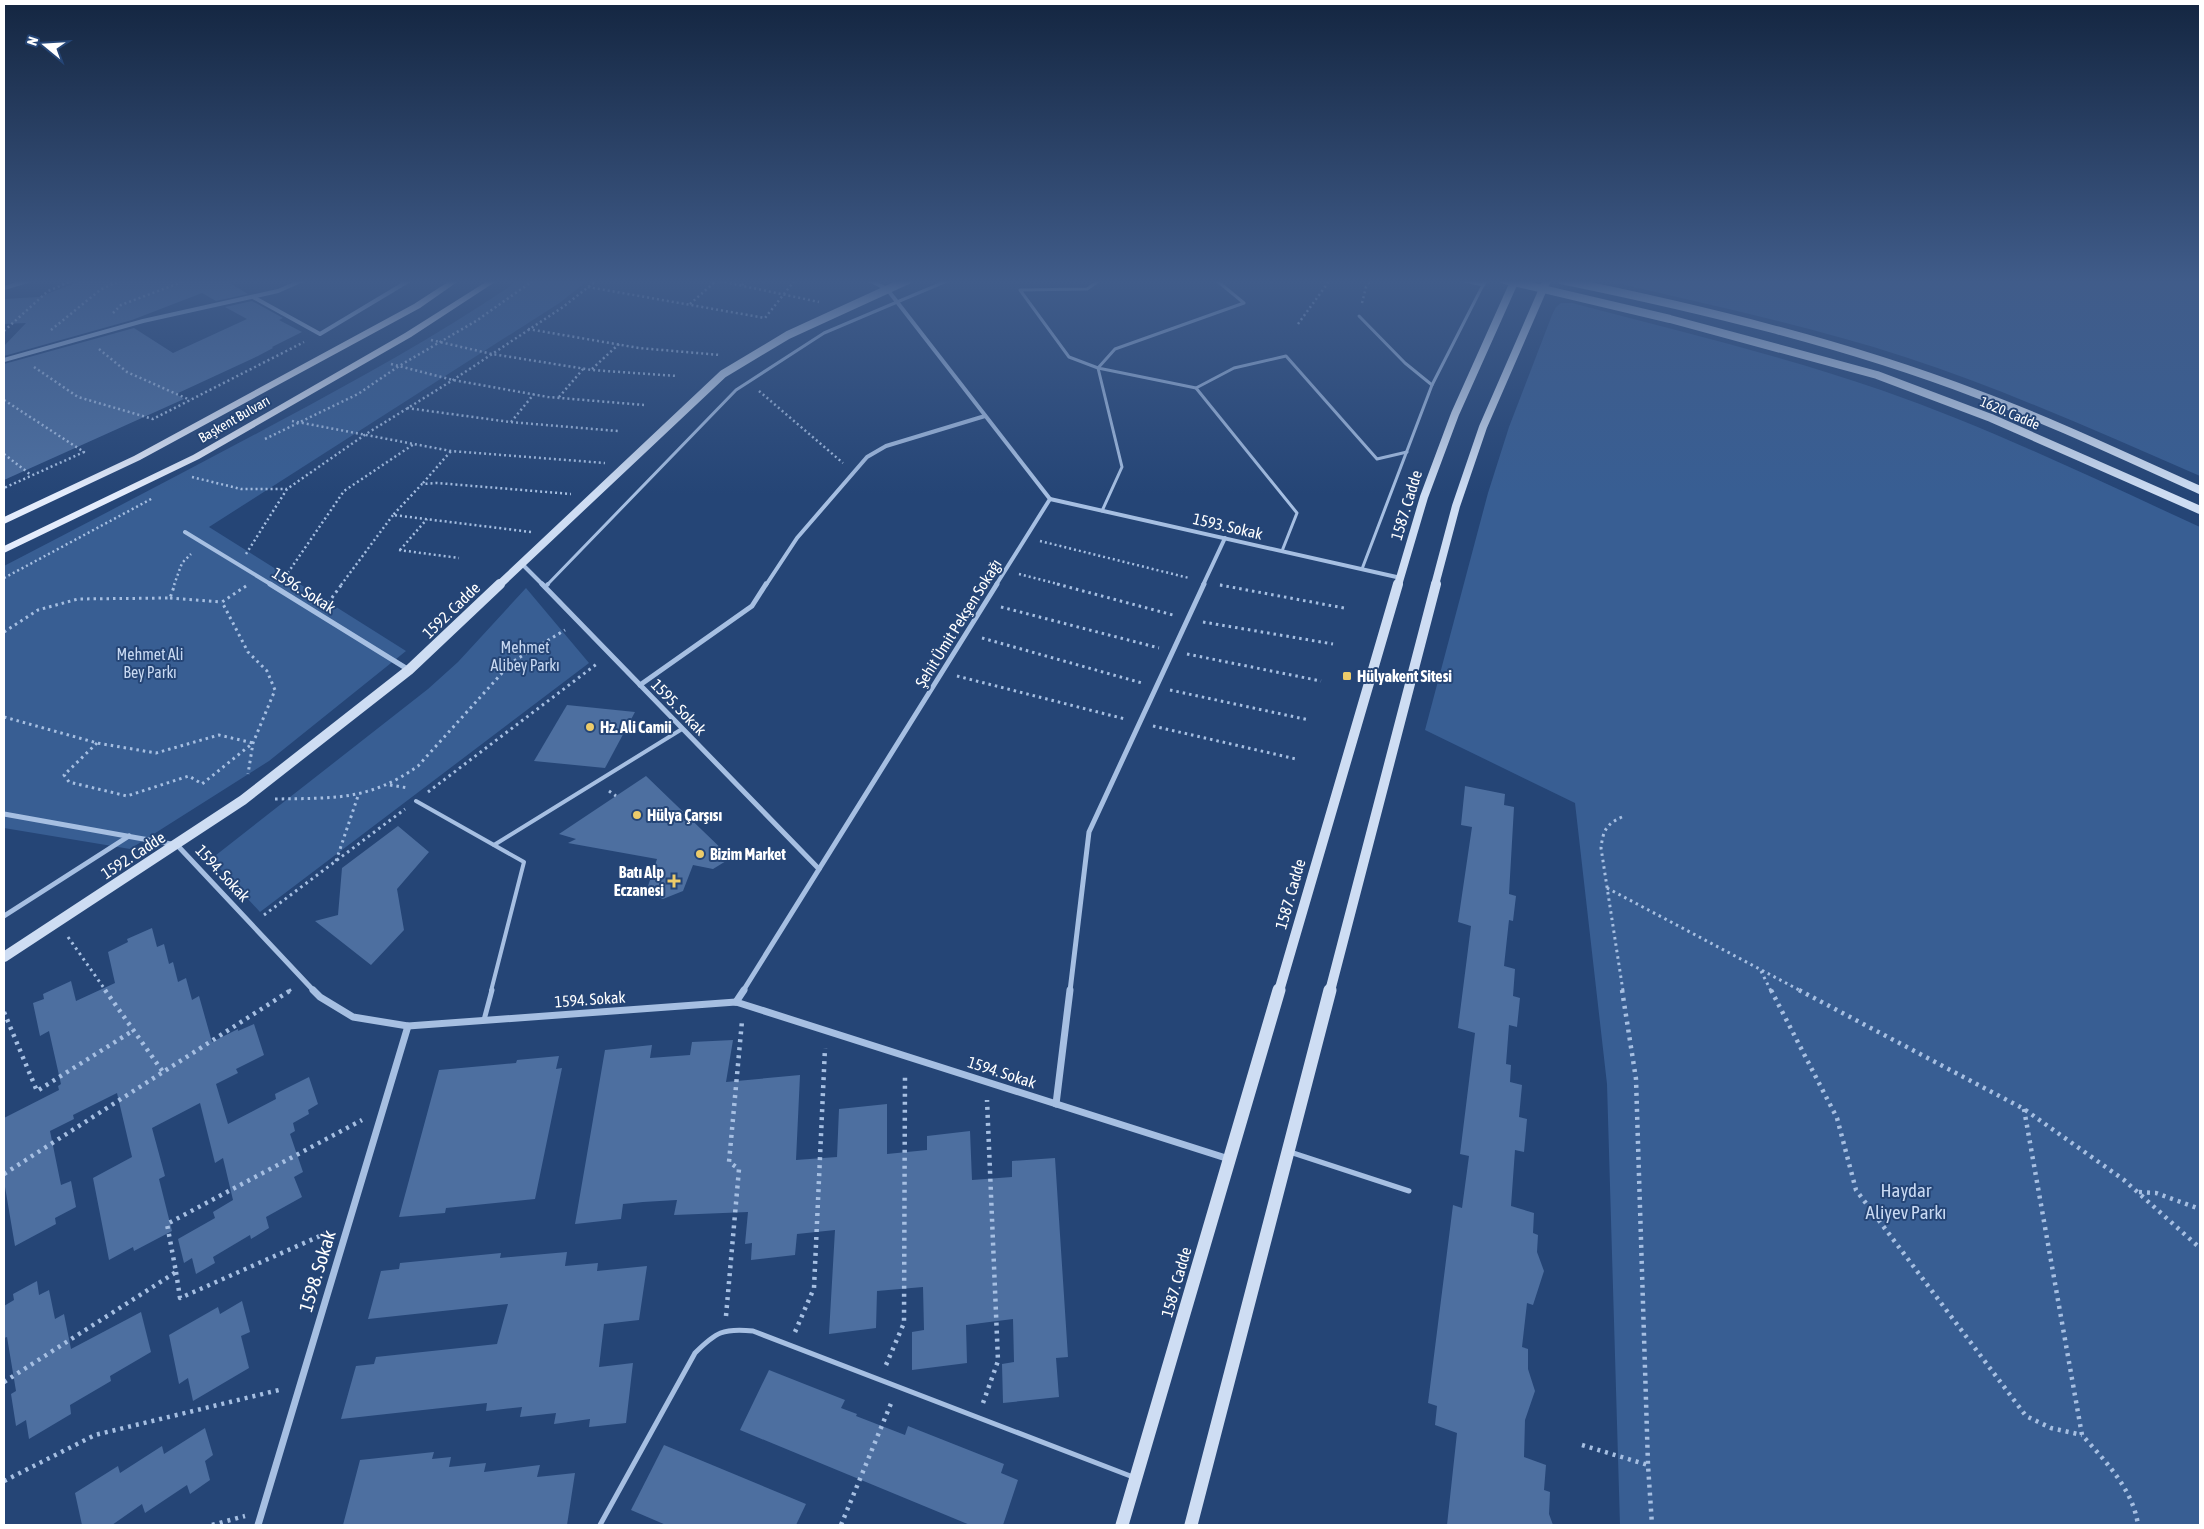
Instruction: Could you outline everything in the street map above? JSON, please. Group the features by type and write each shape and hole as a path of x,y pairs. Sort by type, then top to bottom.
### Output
{"main road":[{"name":"Başkent Bulvarı","path":"4,521 137,458 333,351"},
{"name":"Başkent Bulvarı","path":"4,550 170,469 379,351"},
{"name":"1592. Cadde","path":"4,957 243,800 409,670 716,380 760,351"},
{"name":"1587. Cadde","path":"1122,1525 1424,497 1444,442 1482,351"},
{"path":"1191,1525 1456,506 1472,455 1515,351"},
{"name":"1620. Cadde","path":"1790,351 1877,375 1991,418 2200,510"},
{"name":"1620. Cadde","path":"1845,351 1947,383 2008,406 2200,490"}],"street":[{"path":"4,360 40,351"},
{"path":"935,351 1050,499"},
{"path":"640,685 752,606 797,538 867,457 886,446 985,416"},
{"name":"1593. Sokak","path":"1050,499 1401,578"},
{"name":"Şehit Ümit Pekşen Sokağı","path":"736,1002 1050,499"},
{"name":"1596. Sokak","path":"186,532 409,670"},
{"path":"1056,1104 1090,832 1225,538"},
{"name":"1595. Sokak","path":"522,563 819,869"},
{"name":"1594. Sokak","path":"4,814 177,844 320,997 354,1017 408,1026 736,1002 1229,1159"},
{"path":"4,916 129,836"},
{"name":"1598. Sokak","path":"258,1525 408,1026"}],"lane":[{"path":"545,587 736,390 796,351"},
{"path":"1065,351 1069,357 1098,368 1196,388 1234,368 1286,356 1377,459 1406,452"},
{"path":"1098,368 1113,351"},
{"path":"1393,351 1432,385"},
{"path":"1362,569 1432,385 1449,351"},
{"path":"1098,368 1122,467 1102,511"},
{"path":"1196,388 1296,513 1282,551"},
{"path":"494,845 682,728"},
{"path":"416,801 524,862 484,1020"},
{"path":"1288,1152 1409,1191"},
{"path":"600,1525 685,1368 706,1342 733,1329 753,1330 1136,1478"}],"path":[{"path":"102,351 127,372 191,400"},
{"path":"20,357 78,397 153,420 286,351"},
{"path":"480,351 592,370 677,376"},
{"path":"239,565 287,489 366,434 496,351"},
{"path":"592,370 611,351"},
{"path":"687,351 748,358"},
{"path":"366,359 453,380 558,398 644,405"},
{"path":"558,398 584,368"},
{"path":"749,382 854,472"},
{"path":"510,422 534,394"},
{"path":"4,400 84,452 4,488"},
{"path":"407,408 510,422 618,431"},
{"path":"265,417 451,451 625,465"},
{"path":"277,588 344,491 414,443"},
{"path":"320,615 393,515 451,451"},
{"path":"4,454 31,475"},
{"path":"170,469 241,489 287,489"},
{"path":"422,484 437,483 592,496"},
{"path":"393,515 552,535"},
{"path":"428,519 400,550 459,558"},
{"path":"1026,538 1205,582 1344,608"},
{"path":"170,598 182,562 203,543"},
{"path":"1006,570 1188,619 1333,644"},
{"path":"4,632 38,610 78,599 170,598 222,602"},
{"path":"985,603 1173,651 1321,681"},
{"path":"966,633 1156,687 1309,720"},
{"path":"252,925 610,654"},
{"path":"942,673 1140,723 1296,759"},
{"path":"4,717 97,743 156,753 219,735 254,743 202,784 189,776 127,796 69,782 64,775 97,743"},
{"path":"335,862 358,796"},
{"path":"1622,817 1611,821 1603,830 1601,848 1636,1079 1648,1465 1652,1525"},
{"path":"1606,888 2024,1109 2068,1138 2139,1192 2200,1248"},
{"path":"58,922 163,1072"},
{"path":"1761,970 1837,1118 1856,1190 2026,1416 2051,1428 2082,1435"},
{"path":"4,1174 304,981"},
{"path":"724,1332 739,1169 729,1162 744,1004"},
{"path":"4,1012 37,1091 134,1030"},
{"path":"790,1345 814,1288 826,1030"},
{"path":"880,1380 904,1323 905,1055"},
{"path":"978,1418 998,1362 986,1081"},
{"path":"2024,1109 2082,1435 2126,1490 2138,1520 2138,1525"},
{"path":"348,1224 180,1298 167,1224 383,1110"},
{"path":"2139,1192 2156,1193 2200,1209"},
{"path":"4,1382 176,1272"},
{"path":"4,1481 95,1435 300,1385"},
{"path":"841,1525 897,1387"},
{"path":"1582,1445 1648,1465"},
{"path":"212,1525 262,1511"}],"green space":[{"name":"Mehmet Ali Bey Parkı","path":"405,351 484,351 209,527 406,651 269,761 130,849 4,828 4,566 339,389"},
{"name":"Haydar Aliyev Parkı","path":"1538,351 1754,351 1843,377 1922,405 2002,437 2200,527 2200,1525 1620,1525 1607,1084 1575,803 1425,730 1488,493 1509,427"},
{"path":"1888,351 2200,351 2200,476 2017,398"},
{"name":"Mehmet Alibey Parkı","path":"526,588 589,663 260,912 211,859 428,689 458,662"}],"building":[{"path":"4,351 21,351 4,356"},
{"path":"50,351 170,351 173,353 177,351 267,351 176,394 184,399 4,480 4,364"},
{"name":"Hz. Ali Camii","path":"567,705 635,712 605,768 534,761"},
{"name":"Hülya Çarşısı","path":"646,776 731,858 713,869 693,865 683,891 663,899 646,892 657,859 568,843 576,839 559,834"},
{"path":"1465,786 1505,794 1504,805 1514,807 1509,894 1516,896 1513,921 1509,920 1504,966 1515,969 1513,996 1520,998 1517,1027 1509,1025 1506,1064 1511,1065 1510,1082 1522,1085 1519,1117 1527,1119 1524,1152 1515,1150 1511,1206 1534,1213 1533,1233 1538,1235 1537,1252 1544,1271 1533,1305 1527,1303 1522,1347 1528,1349 1528,1369 1535,1391 1525,1420 1524,1457 1546,1465 1544,1490 1550,1492 1549,1514 1553,1525 1447,1525 1457,1433 1435,1425 1437,1406 1428,1403 1453,1205 1462,1208 1469,1156 1460,1154 1475,1033 1458,1028 1471,926 1458,922 1472,827 1461,825"},
{"path":"398,826 429,852 397,889 404,930 371,965 315,921 338,915 342,868"},
{"path":"152,928 157,947 164,944 169,964 173,962 178,982 186,978 192,1000 199,996 212,1042 238,1029 238,1031 254,1024 264,1055 236,1069 238,1073 216,1084 228,1124 276,1099 275,1094 309,1077 318,1104 308,1110 309,1114 293,1123 295,1131 290,1134 303,1172 294,1177 302,1197 266,1217 269,1228 251,1239 250,1235 213,1257 215,1263 196,1274 192,1258 184,1263 178,1239 215,1218 213,1212 233,1200 223,1158 215,1163 200,1103 152,1128 165,1176 159,1179 172,1231 134,1251 133,1247 109,1260 93,1178 132,1157 117,1093 73,1115 74,1119 50,1131 61,1185 71,1181 76,1207 55,1218 56,1224 15,1246 4,1181 4,1118 59,1090 58,1086 61,1084 49,1031 40,1036 33,1003 44,999 43,994 71,981 76,1001 115,983 108,952 128,942 127,939"},
{"path":"733,1040 726,1082 800,1075 796,1160 837,1157 839,1109 887,1104 887,1154 927,1150 927,1136 970,1131 972,1180 1012,1177 1012,1161 1055,1158 1068,1357 1056,1358 1059,1397 1003,1403 1002,1364 1014,1362 1013,1319 966,1325 967,1363 912,1370 912,1332 924,1330 923,1287 877,1291 876,1328 829,1334 835,1230 797,1234 795,1255 751,1260 752,1243 745,1244 748,1212 674,1215 677,1200 643,1202 623,1204 621,1219 575,1224 605,1050 652,1045 650,1058 690,1055 692,1042"},
{"path":"559,1056 556,1069 562,1068 535,1199 446,1208 445,1213 399,1217 439,1070 516,1063 517,1060"},
{"path":"567,1252 565,1266 598,1263 597,1271 647,1266 639,1320 604,1324 599,1367 633,1363 626,1423 589,1427 590,1419 554,1424 556,1413 520,1417 522,1407 486,1411 487,1403 341,1419 356,1366 374,1364 376,1357 497,1344 508,1304 368,1319 381,1271 399,1269 400,1263 501,1253 500,1258"},
{"path":"37,1281 39,1295 49,1290 55,1319 64,1314 71,1349 141,1312 151,1352 110,1376 111,1381 70,1405 71,1414 29,1439 26,1420 16,1426 11,1394 16,1391 7,1337 4,1338 4,1306 14,1300 13,1294"},
{"path":"242,1301 250,1332 241,1336 249,1368 193,1401 188,1378 179,1384 169,1335 218,1307 220,1314"},
{"path":"769,1370 845,1400 841,1408 857,1414 856,1416 905,1435 908,1426 1004,1464 1001,1473 1018,1480 1003,1525 970,1525 740,1430"},
{"path":"205,1428 213,1455 205,1461 210,1480 190,1494 187,1485 145,1513 142,1504 112,1525 82,1525 75,1493 118,1466 120,1473 162,1446 164,1454"},
{"path":"664,1445 806,1504 796,1525 666,1525 631,1510"},
{"path":"434,1452 432,1459 451,1457 449,1467 486,1463 484,1472 540,1465 537,1477 575,1473 567,1525 343,1525 360,1460"}],"place":[{"name":"Hülyakent Sitesi","path":"1347,676"},
{"name":"Hz. Ali Camii","path":"590,727"},
{"name":"Hülya Çarşısı","path":"637,815"},
{"name":"Bizim Market","path":"700,854"},
{"name":"Batı Alp Eczanesi","path":"674,881"}]}
